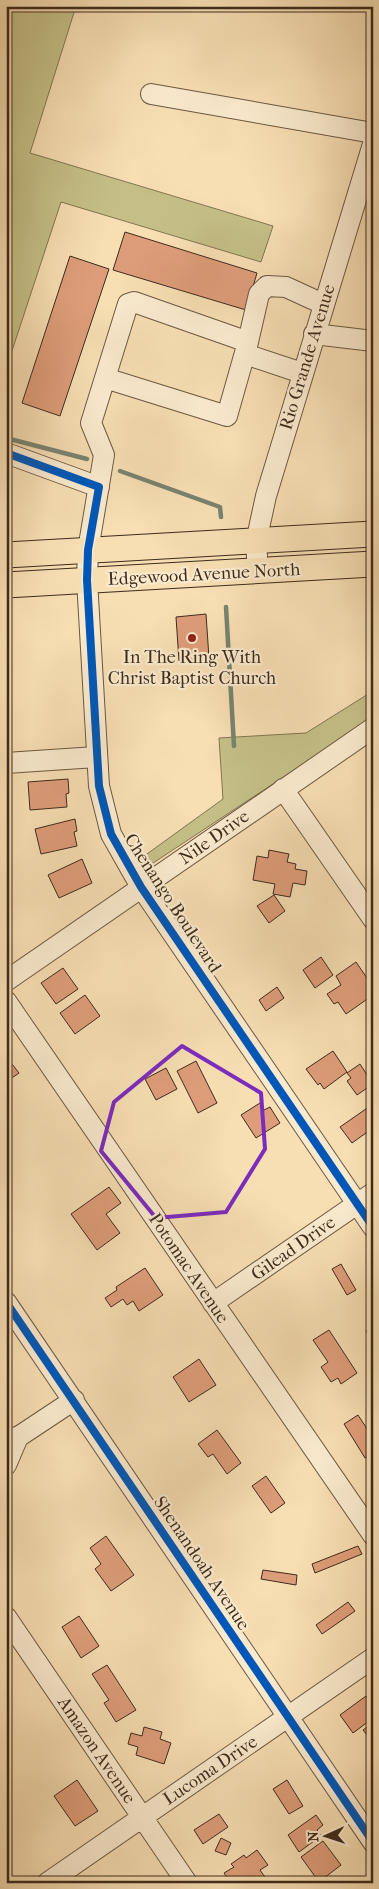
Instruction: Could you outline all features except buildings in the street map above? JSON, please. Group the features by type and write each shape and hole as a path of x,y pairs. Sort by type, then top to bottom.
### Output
{"main road":[{"name":"Edgewood Avenue North","path":"6,555 373,534"},
{"name":"Edgewood Avenue North","path":"6,586 373,564"}],"street":[{"path":"151,94 373,133"},
{"name":"Rio Grande Avenue","path":"258,572 256,542 266,496 323,304 370,164 373,144"},
{"path":"105,378 227,416 259,294 267,286 286,286 323,304"},
{"name":"Chenango Boulevard","path":"246,348 134,302 128,304 91,423 104,456 88,550 87,580 99,786 111,834 141,887 365,1199 373,1227"},
{"path":"314,334 373,341"},
{"path":"246,348 302,372"},
{"path":"6,454 99,487"},
{"name":"Nile Drive","path":"6,981 373,728"},
{"path":"6,763 96,758"},
{"path":"283,789 373,919"},
{"name":"Potomac Avenue","path":"6,1002 373,1535"},
{"name":"Gilead Drive","path":"214,1303 365,1199"},
{"name":"Shenandoah Avenue","path":"6,1302 373,1842"},
{"path":"6,1465 10,1439 74,1400"},
{"name":"Amazon Avenue","path":"6,1617 188,1883"},
{"name":"Lucoma Drive","path":"48,1883 373,1658"}],"highlighted area":[{"path":"182,1046 261,1093 265,1149 226,1212 156,1218 101,1151 114,1102"}],"shaded area":[{"path":"6,6 76,6 30,153 273,226 261,262 61,202 6,369"},
{"path":"373,691 373,718 147,867 140,859 223,799 219,738 306,733"}],"waterway":[{"path":"6,438 87,459"},
{"path":"120,471 220,507 221,517"},
{"path":"226,607 234,746"}],"cycle path":[{"path":"6,453 99,487 88,550 87,580 99,786 111,834 141,887 373,1227"},
{"path":"6,1302 373,1842"}],"place":[{"name":"In The Ring With Christ Baptist Church","path":"192,638"}]}
